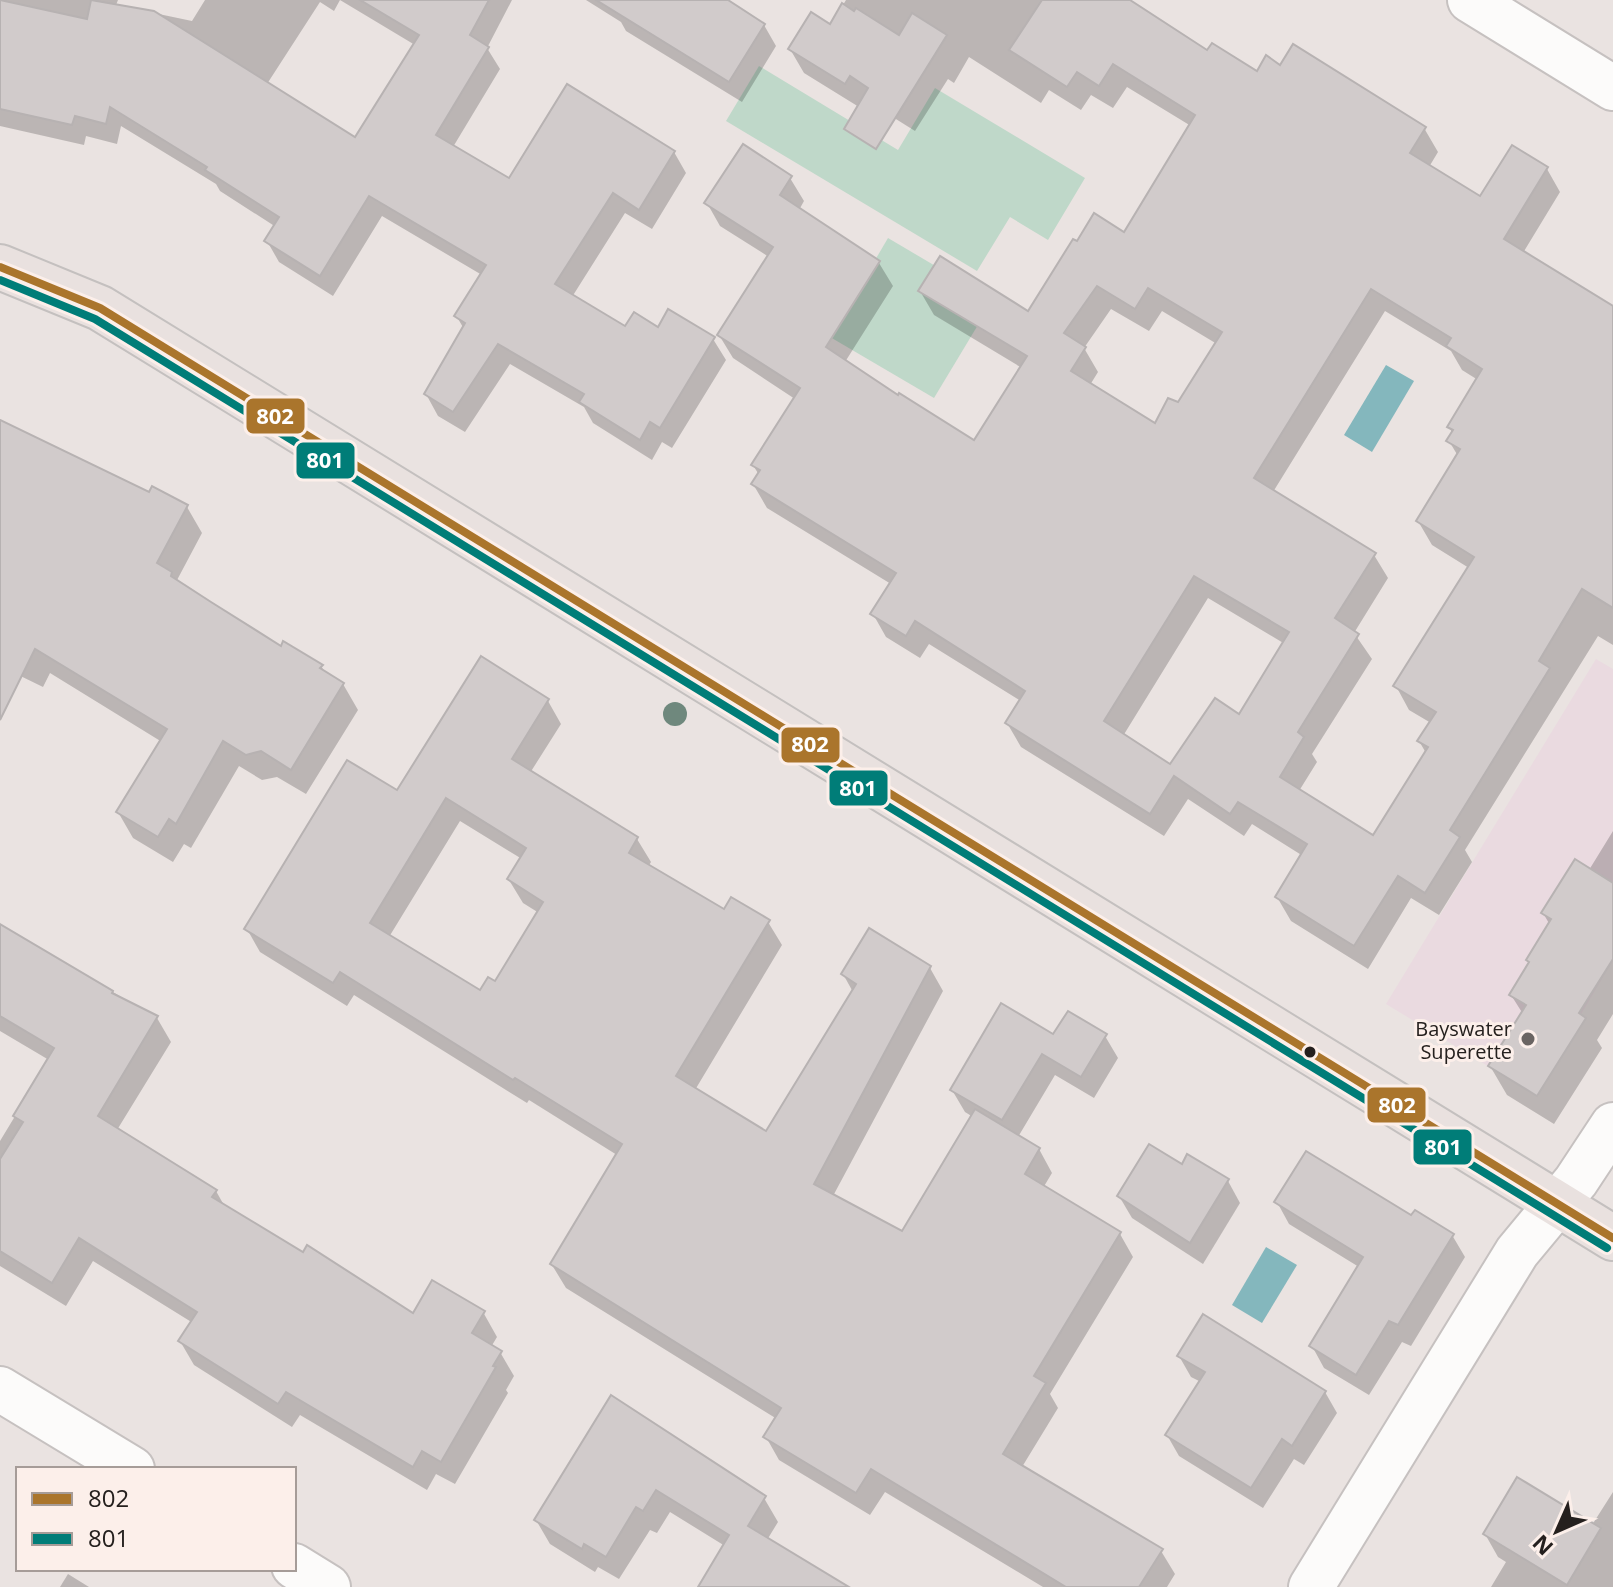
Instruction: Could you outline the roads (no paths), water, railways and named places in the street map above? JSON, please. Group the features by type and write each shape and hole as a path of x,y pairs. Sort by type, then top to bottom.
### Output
{"main road":[{"path":"0,267 100,308 1613,1238"}],"street":[{"path":"1470,0 1613,88"},
{"path":"1311,1587 1511,1261 1596,1152 1613,1125"},
{"path":"0,1389 129,1467"},
{"path":"296,1567 328,1587"}],"water":[{"path":"1386,365 1414,381 1372,452 1344,435"},
{"path":"1266,1247 1297,1265 1262,1323 1232,1305"}],"place":[{"name":"Bayswater Superette","path":"1528,1039"}]}
